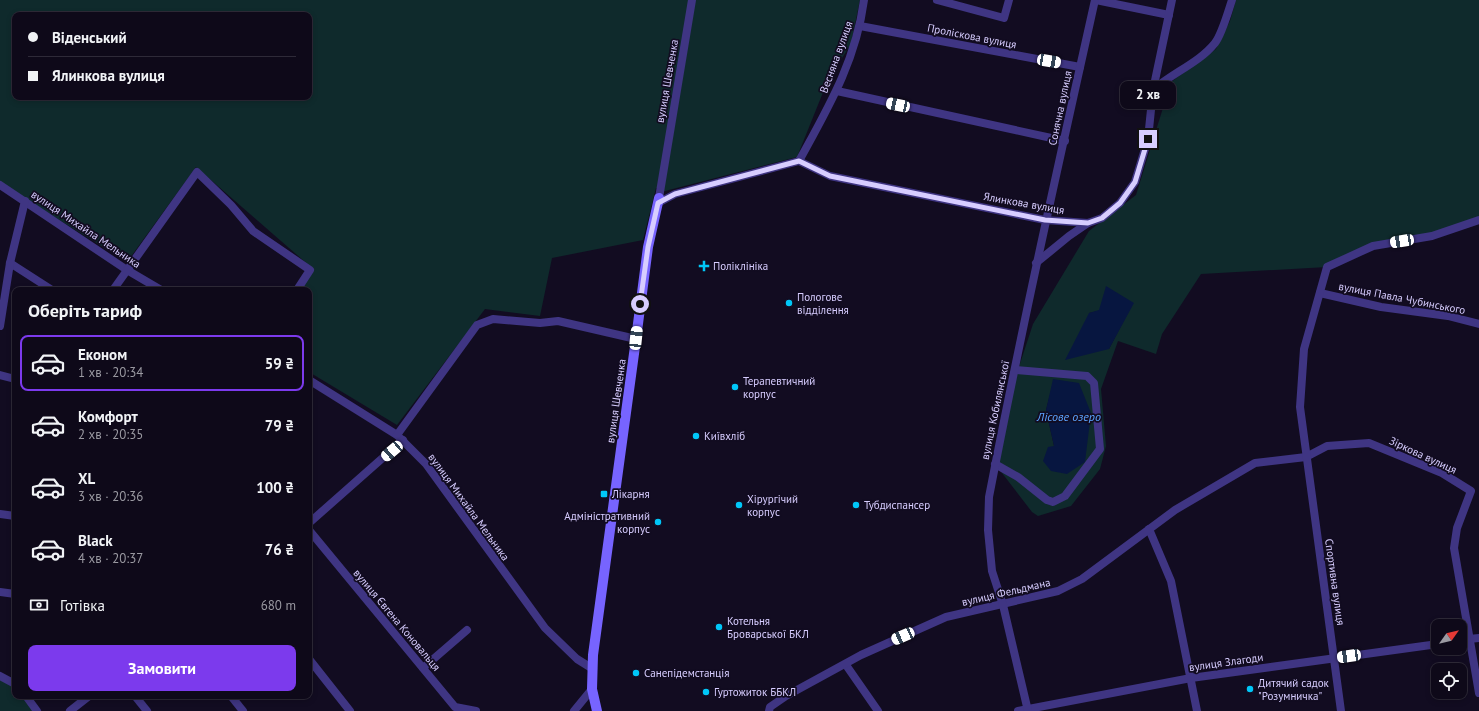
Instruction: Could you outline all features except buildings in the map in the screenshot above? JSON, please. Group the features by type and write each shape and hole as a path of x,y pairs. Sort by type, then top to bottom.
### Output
{"street":[{"name":"вулиця Шевченка","path":"597,711 592,689 595,637 647,255 659,200 692,0"},
{"name":"Весняна вулиця","path":"799,161 837,91 860,26 864,0"},
{"path":"937,0 953,2 1004,18 1009,0"},
{"path":"1096,0 1169,15"},
{"name":"Сонячна вулиця","path":"1045,220 1065,141 1080,67 1096,0"},
{"name":"Ялинкова вулиця","path":"799,161 830,176 1045,220 1088,223 1102,218 1120,203 1135,182 1148,139 1153,90 1172,0"},
{"path":"1153,90 1165,80 1202,56 1216,43 1232,0"},
{"name":"Проліскова вулиця","path":"860,26 1080,67"},
{"path":"837,91 1065,141"},
{"path":"659,200 675,194 799,161"},
{"path":"115,287 197,172 231,205 253,231 310,270 299,287"},
{"name":"вулиця Михайла Мельника","path":"0,185 127,270 155,287"},
{"path":"0,326 10,263 25,201"},
{"name":"вулиця Кобилянської","path":"1028,710 1003,605 992,571 988,530 989,497 1045,220"},
{"name":"Спортивна вулиця","path":"1341,711 1300,407 1304,349 1327,267 1373,246 1432,236 1479,220"},
{"path":"1036,263 1052,252 1068,236 1088,223"},
{"path":"10,263 47,287"},
{"name":"вулиця Павла Чубинського","path":"1320,293 1381,307 1448,316 1479,324"},
{"path":"312,520 400,438 477,325 493,319 540,323 558,321 636,338"},
{"path":"995,464 1018,477 1047,500 1053,502 1065,496 1100,449 1094,383 1091,378 1087,376 1015,370"},
{"path":"0,375 12,378"},
{"name":"вулиця Михайла Мельника","path":"312,382 400,438 426,464 545,628 577,658 593,669"},
{"name":"Зіркова вулиця","path":"1306,457 1327,446 1369,443 1442,474 1471,491 1457,528 1454,548 1475,638 1479,692"},
{"name":"вулиця Фельдмана","path":"768,711 770,707 786,696 846,665 861,655 946,617 1003,605 1058,591 1082,579 1175,510 1255,463 1306,457"},
{"path":"0,514 12,516"},
{"path":"1149,529 1171,581 1197,711"},
{"name":"вулиця Євгена Коновальця","path":"312,534 423,668 453,709 476,711"},
{"path":"0,592 12,594"},
{"path":"423,668 467,630"},
{"name":"вулиця Злагоди","path":"1018,711 1191,678 1431,645"},
{"path":"312,663 350,711"},
{"path":"846,665 878,711"},
{"path":"0,676 12,682"},
{"path":"574,711 592,689"},
{"path":"28,699 37,711"},
{"path":"70,711 85,699"},
{"path":"137,699 146,711"},
{"path":"233,699 243,711"}],"green space":[{"path":"0,0 860,0 851,44 828,80 797,157 665,191 656,188 643,240 552,258 540,316 485,309 397,425 312,374 312,287 301,287 312,268 196,167 127,262 0,183"},
{"path":"1236,0 1479,0 1479,220 1432,236 1373,246 1327,267 1201,274 1162,334 1156,354 1118,341 1101,389 1106,446 1100,469 1071,506 1038,516 1032,512 995,464 1007,403 1033,324 1089,231 1136,195 1171,82 1216,49 1230,21","holes":["1133,303 1109,349 1089,313","1054,379 1054,446 1046,410"]},
{"path":"0,676 12,682 12,699 28,699 37,711 0,711"}],"water":[{"path":"1106,286 1134,303 1109,349 1065,360 1089,313 1099,310"},
{"name":"Лісове озеро","path":"1053,379 1079,383 1091,413 1085,462 1067,474 1051,471 1043,461 1048,447 1054,446 1046,410"}],"place":[{"name":"Поліклініка","path":"704,266"},
{"name":"Пологове відділення","path":"789,303"},
{"name":"Терапевтичний корпус","path":"735,387"},
{"name":"Київхліб","path":"696,436"},
{"name":"Лікарня","path":"604,494"},
{"name":"Хірургічий корпус","path":"739,505"},
{"name":"Тубдиспансер","path":"856,505"},
{"name":"Адміністративний корпус","path":"658,522"},
{"name":"Котельня Броварської БКЛ","path":"719,627"},
{"name":"Санепідемстанція","path":"636,673"},
{"name":"Дитячий садок \"Розумничка\"","path":"1250,689"},
{"name":"Гуртожиток ББКЛ","path":"706,692"}],"route":[{"path":"640,304 648,247 658,203 675,194 799,161 830,176 1045,220 1088,223 1102,218 1120,203 1135,182 1148,139"}]}
